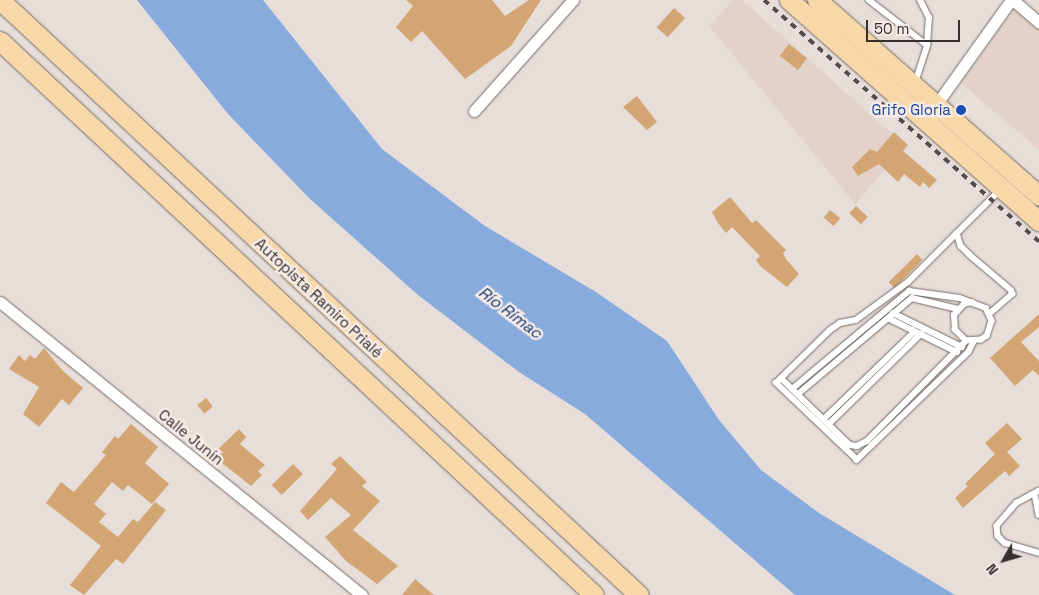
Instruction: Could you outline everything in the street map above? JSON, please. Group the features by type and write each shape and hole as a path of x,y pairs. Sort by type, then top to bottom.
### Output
{"highway":[{"name":"Autopista Ramiro Prialé","path":"0,0 639,595"},
{"path":"789,0 1039,221"},
{"path":"820,1 1039,196"},
{"name":"Autopista Ramiro Prialé","path":"0,41 594,595"}],"street":[{"path":"474,111 573,0"},
{"path":"926,121 936,104 1012,0 1039,23"},
{"name":"Calle Junín","path":"0,302 362,595"}],"lane":[{"path":"869,0 927,45"},
{"path":"914,86 927,45 929,18 920,0"},
{"path":"974,342 969,352 857,460 776,383 830,330 840,323 856,320 908,282 1002,188"},
{"path":"957,233 970,255 1011,290 1013,294 990,314"},
{"path":"792,389 909,291 960,298 986,308 992,321 987,336 974,342 966,341 955,330 953,323 958,309"},
{"path":"798,394 912,298 958,309 972,302"},
{"path":"890,316 912,330 957,352"},
{"path":"890,316 962,347"},
{"path":"824,419 912,334 912,330"},
{"path":"829,424 921,334"},
{"path":"781,378 850,445 867,441 966,341"},
{"path":"1039,515 1037,492 1017,503 997,526 1005,543 1039,553"}],"shaded area":[{"path":"733,0 742,0 906,146 855,204 709,26"},
{"path":"1017,5 1039,25 1039,150 961,83"}],"water":[{"name":"Río Rímac","path":"137,0 263,0 382,149 485,226 596,292 667,341 719,420 761,470 819,513 955,595 795,595 585,414 519,372 418,295 310,199 228,114"}],"building":[{"path":"406,0 492,0 505,16 529,0 541,0 511,46 465,79 422,31 411,42 396,27 413,6"},
{"path":"674,8 685,18 668,37 657,27"},
{"path":"789,44 807,58 798,70 780,56"},
{"path":"637,96 657,122 647,130 623,107"},
{"path":"894,132 908,145 903,151 937,180 929,188 923,182 920,187 904,174 898,182 879,164 858,176 852,167 870,149 877,152"},
{"path":"730,197 752,223 756,220 786,250 783,253 786,259 799,274 787,287 760,266 756,260 760,256 732,227 726,233 718,223 712,212"},
{"path":"856,206 868,217 861,224 849,213"},
{"path":"830,210 840,218 834,226 824,218"},
{"path":"917,254 923,260 894,288 889,282"},
{"path":"1039,314 1039,327 1021,342 1039,361 1039,376 1033,370 1015,386 990,358"},
{"path":"44,348 63,371 83,388 69,405 62,399 39,427 23,414 39,387 9,369 19,355 25,361 30,355 35,359"},
{"path":"206,398 213,407 204,413 197,405"},
{"path":"1007,423 1022,439 1007,452 1020,466 1009,476 1005,471 963,508 955,498 968,486 965,484 995,454 985,443"},
{"path":"131,424 158,447 145,463 169,484 152,504 128,485 123,491 112,482 94,504 106,514 99,522 118,537 133,519 138,522 155,502 166,510 123,564 116,559 84,595 70,585 101,546 46,503 61,482 74,492 106,455 102,452 115,436 118,439"},
{"path":"239,429 246,437 240,444 265,465 258,471 262,475 251,486 212,455"},
{"path":"340,456 367,482 362,486 380,501 353,530 398,566 377,584 346,561 325,537 351,515 331,498 308,520 300,511 337,469 331,464"},
{"path":"293,464 303,474 282,495 272,485"},
{"path":"415,579 434,595 402,595"}],"railway":[{"path":"764,0 1039,242"}],"place":[{"name":"Grifo Gloria","path":"961,110"}]}
